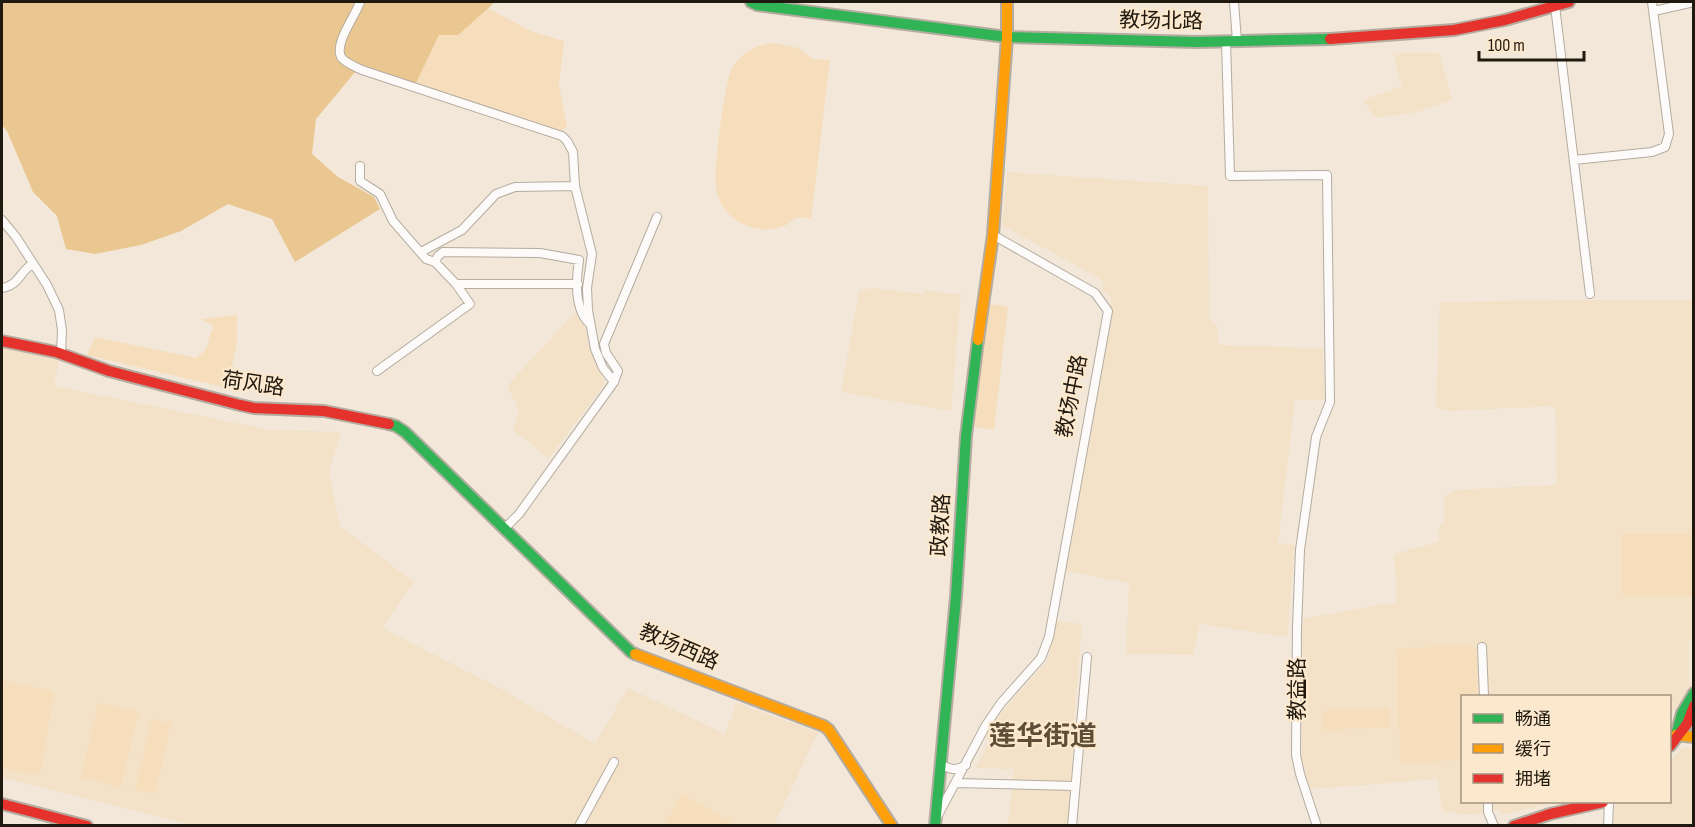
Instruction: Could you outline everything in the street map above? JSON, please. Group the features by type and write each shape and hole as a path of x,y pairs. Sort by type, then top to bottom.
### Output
{"street":[{"path":"360,2 339,46 341,57 349,64 562,136 567,141 573,152 575,186 592,254 587,288 588,310 595,349 603,368 614,382"},
{"name":"教场北路","path":"751,2 757,5 1007,37 1197,42 1325,39 1454,30 1505,20 1569,2"},
{"path":"993,235 1007,37 1007,2"},
{"path":"1231,41 1234,2"},
{"path":"1574,160 1652,152 1665,147 1669,134 1652,2"},
{"path":"1654,11 1694,2"},
{"path":"1556,6 1590,294"},
{"name":"教益路","path":"1231,41 1230,176 1327,175 1330,402 1316,437 1300,550 1297,628 1296,755 1317,825"},
{"path":"360,166 360,181 380,194 393,220 426,259 435,262 456,284 470,304 377,371"},
{"path":"422,252 462,230 496,194 515,187 575,186"},
{"path":"504,529 519,514 614,382 618,370 606,353 604,344 657,217"},
{"path":"2,220 16,237 47,285 59,310 62,330 61,353"},
{"name":"政教路","path":"936,822 956,597 970,386 993,235"},
{"name":"教场中路","path":"936,822 986,725 1001,703 1041,658 1049,638 1108,311 1095,293 993,235"},
{"path":"435,262 443,252 540,252 579,260 580,307 586,320 592,325"},
{"path":"2,288 15,284 32,264"},
{"path":"456,284 578,284"},
{"name":"荷风路","path":"2,341 50,350 109,371 240,405 254,408 324,411 396,426 405,432"},
{"name":"教场西路","path":"405,432 631,652 824,726 829,730 892,825"},
{"path":"1482,646 1484,695"},
{"path":"1072,825 1087,657"},
{"path":"1671,744 1676,735 1680,715 1694,693"},
{"path":"1676,735 1685,729 1694,706"},
{"path":"1676,735 1694,736"},
{"path":"579,825 614,762"},
{"path":"940,764 952,770 966,765"},
{"path":"956,783 1075,786"},
{"path":"1488,803 1488,812 1494,825"},
{"path":"1514,825 1595,803"},
{"path":"1608,803 1608,825"},
{"path":"2,804 61,822 87,825"}],"shaded area":[{"path":"2,2 495,2 458,35 439,35 416,83 361,65 316,119 312,154 338,177 374,197 380,209 295,262 272,219 228,204 181,231 141,245 95,254 66,249 57,216 33,192 7,131 2,125"},
{"path":"487,8 533,32 564,41 559,85 567,127 560,132 416,83 439,35 458,34"},
{"path":"774,43 798,48 813,59 830,60 811,219 799,217 781,227 760,229 739,222 725,210 717,193 716,163 723,107 732,68 750,50"},
{"path":"1393,53 1439,53 1452,100 1417,112 1375,118 1363,100 1402,86"},
{"path":"1007,172 1208,186 1209,319 1217,325 1219,345 1323,348 1324,399 1295,400 1278,543 1295,545 1287,637 1200,624 1193,655 1126,654 1129,583 1066,571 1111,312 1111,296 1102,291 1104,281 1002,225"},
{"path":"872,288 923,294 925,290 961,293 951,411 841,392 859,291"},
{"path":"1693,300 1694,638 1689,639 1689,684 1692,685 1687,698 1681,705 1678,704 1671,715 1671,695 1461,695 1461,803 1552,803 1501,815 1498,809 1469,815 1442,811 1438,779 1311,789 1302,759 1303,619 1384,604 1385,606 1397,602 1394,554 1439,542 1439,526 1444,524 1444,497 1454,490 1557,485 1555,406 1449,411 1436,407 1440,302"},
{"path":"986,303 1008,307 994,430 971,426"},
{"path":"577,310 585,328 590,349 605,383 549,458 513,430 519,413 508,385"},
{"path":"237,315 237,343 227,388 87,355 95,337 196,358 207,347 214,326 201,319"},
{"path":"2,348 59,359 54,386 269,430 341,432 329,472 340,526 414,582 382,628 494,685 595,744 628,688 725,734 736,703 818,732 774,825 190,825 2,778"},
{"path":"1621,534 1693,534 1693,596 1622,596"},
{"path":"1057,621 1082,624 1073,733 1069,825 1008,825 1014,769 976,768 990,741 985,738 994,722 1018,693 1018,706 1019,693 1047,661"},
{"path":"1469,644 1476,649 1478,695 1461,695 1461,760 1400,763 1397,649"},
{"path":"2,681 54,691 40,775 2,769"},
{"path":"98,703 138,712 121,787 81,777"},
{"path":"1389,708 1390,727 1323,730 1322,711"},
{"path":"152,719 171,723 155,794 135,790"},
{"path":"1684,747 1693,749 1693,825 1614,825 1615,805 1618,803 1671,803 1671,760"},
{"path":"682,794 732,822 729,825 664,825"}],"traffic: fast":[{"path":"751,2 757,5 1007,37 1197,42 1330,39"},
{"path":"935,826 956,597 966,436 978,340"},
{"path":"389,424 405,432 635,654"},
{"path":"1676,735 1682,713 1694,693"}],"traffic: slow":[{"path":"978,340 993,235 1007,37 1007,2"},
{"path":"635,654 824,726 829,730 892,826"},
{"path":"1676,735 1694,737"}],"traffic: jam":[{"path":"1330,39 1454,30 1505,20 1569,2"},
{"path":"2,341 56,352 109,371 240,405 254,408 324,411 389,424"},
{"path":"1671,745 1687,724 1694,706"},
{"path":"1514,826 1550,814 1599,803"},
{"path":"2,804 87,826"}],"district":[{"name":"莲华街道","path":"1043,737"}]}
